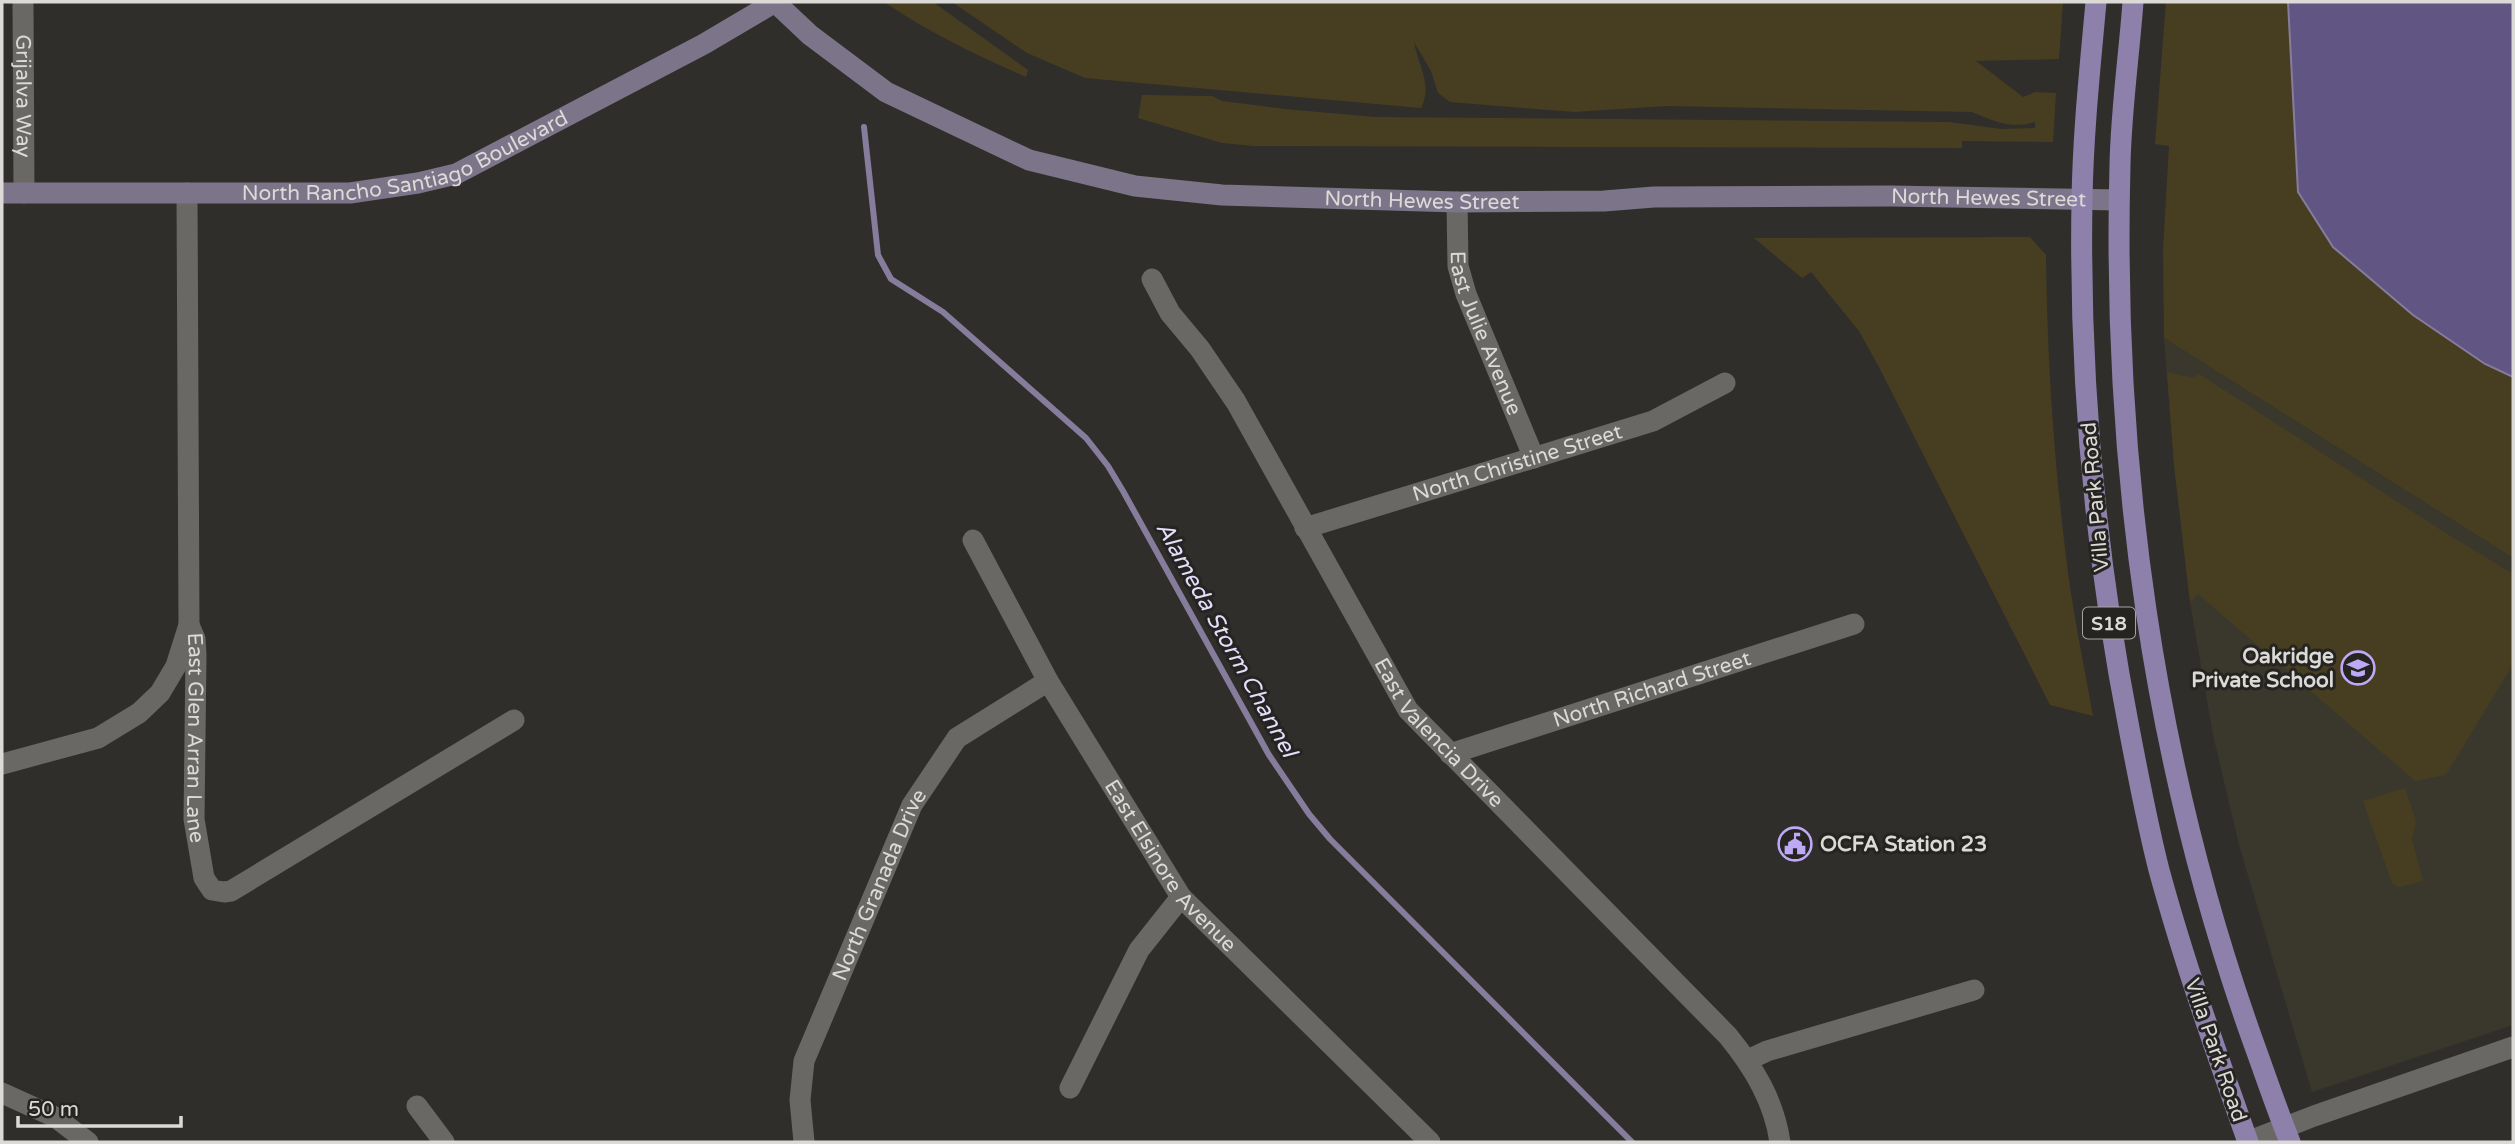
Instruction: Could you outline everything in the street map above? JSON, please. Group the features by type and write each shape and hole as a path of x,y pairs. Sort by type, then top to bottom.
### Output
{"main road":[{"name":"North Rancho Santiago Boulevard","path":"2,193 350,193 418,183 456,174 704,44 775,2"},
{"name":"North Hewes Street","path":"775,2 810,35 886,92 1029,160 1135,186 1185,193 1457,202 1604,201 1654,197 1877,196 2119,200"},
{"name":"Villa Park Road","path":"2096,2 2084,140 2082,199 2084,353 2097,528 2116,664 2159,870 2247,1142"},
{"name":"Villa Park Road","path":"2133,2 2119,200 2121,346 2136,534 2156,670 2181,792 2230,977 2287,1135"}],"street":[{"name":"Grijalva Way","path":"23,2 24,193"},
{"name":"East Glen Arran Lane","path":"187,193 190,625 196,654 194,819 204,878 212,890 231,891 514,720"},
{"name":"East Julie Avenue","path":"1457,202 1458,266 1466,294 1534,458"},
{"name":"East Valencia Drive","path":"1152,279 1170,313 1200,349 1236,401 1408,710 1728,1036 1748,1060 1764,1086 1780,1142"},
{"name":"North Christine Street","path":"1305,528 1653,421 1725,383"},
{"name":"East Elsinore Avenue","path":"973,540 1048,681 1181,897 1430,1142"},
{"name":"North Richard Street","path":"1450,754 1854,624"},
{"path":"2,764 98,738 139,713 160,693 176,666 190,625"},
{"name":"North Granada Drive","path":"804,1142 800,1100 804,1061 912,804 957,738 1048,681"},
{"path":"1070,1088 1139,950 1181,897"},
{"path":"1748,1060 1767,1051 1974,990"},
{"path":"2247,1142 2287,1135 2513,1047"},
{"path":"2,1093 55,1117 73,1138"},
{"path":"417,1106 444,1142"}],"shaded area":[{"path":"884,2 933,2 1028,70 1026,77 953,42"},
{"path":"952,2 2063,2 2059,59 1976,61 2023,97 2035,92 2056,93 2053,142 1962,141 1962,148 1253,146 1222,143 1138,118 1142,95 1212,96 1222,101 1375,117 1949,122 2001,129 2035,128 2035,122 2010,125 1972,112 1666,106 1574,112 1450,102 1438,93 1431,71 1414,42 1426,91 1421,108 1085,78 1027,53"},
{"path":"2166,2 2288,2 2291,65 2333,247 2413,315 2485,364 2513,377 2513,558 2164,338 2163,250 2169,146 2155,144"},
{"path":"2288,2 2513,2 2513,377 2485,364 2413,315 2333,247 2298,192"},
{"path":"2030,237 2046,255 2051,402 2057,475 2070,590 2093,716 2050,705 1859,331 1811,272 1802,278 1754,238"},
{"name":"Oakridge Private School","path":"2164,338 2513,558 2513,1025 2312,1092 2239,845 2213,735 2190,602 2174,465"},
{"path":"2167,372 2193,378 2199,374 2513,574 2513,664 2446,775 2415,781 2198,594 2190,602 2174,465"},
{"path":"2405,788 2416,821 2412,840 2423,881 2399,887 2392,883 2363,801"}],"waterway":[{"name":"Alameda Storm Channel","path":"864,127 878,255 891,279 943,312 1086,438 1123,491 1269,755 1309,814 1330,839 1632,1142"}],"place":[{"name":"Oakridge Private School","path":"2358,668"},
{"name":"OCFA Station 23","path":"1795,844"}]}
